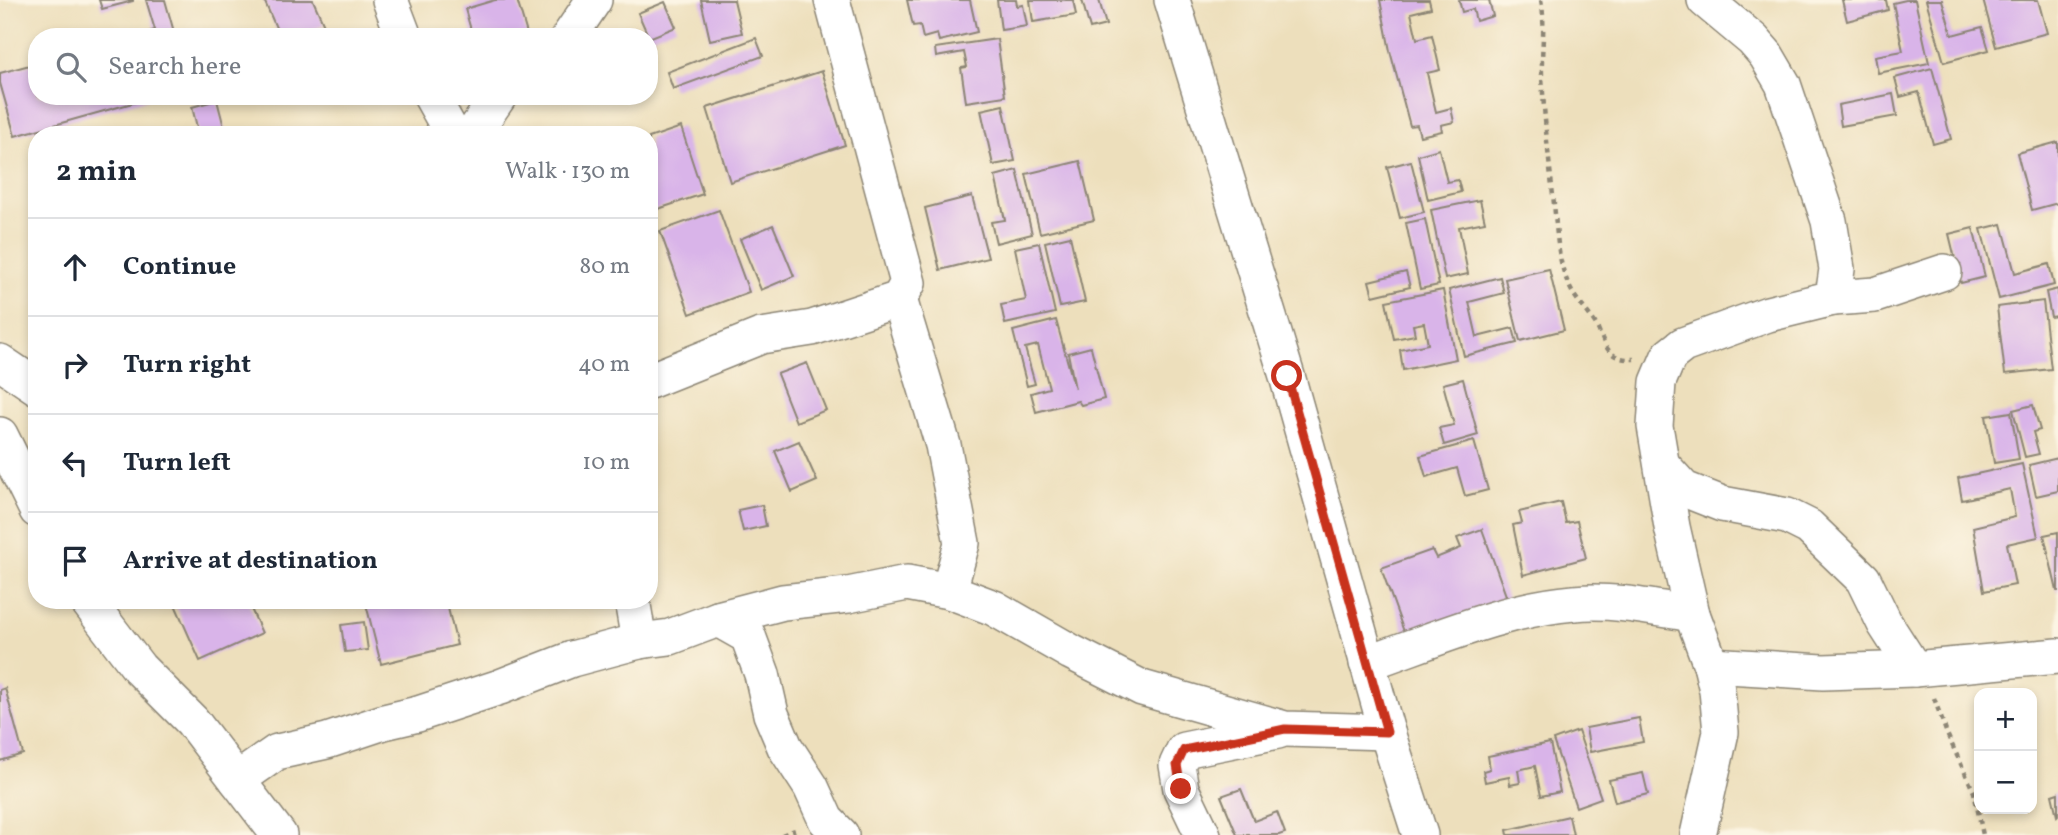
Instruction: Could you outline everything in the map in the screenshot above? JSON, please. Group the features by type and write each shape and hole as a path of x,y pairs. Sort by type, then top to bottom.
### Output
{"street":[{"path":"390,0 401,28"},
{"path":"575,28 594,0"},
{"path":"658,377 761,336 812,328 899,299 908,283 832,0"},
{"path":"1172,0 1287,376 1367,663 1420,835"},
{"path":"1705,0 1753,40 1766,55 1783,84 1829,221 1837,269 1833,298"},
{"path":"436,105 448,126"},
{"path":"478,126 493,105"},
{"path":"1698,835 1721,732 1717,690 1711,665 1692,614 1672,527 1655,426 1658,382 1670,356 1683,345 1768,314 1833,298 1875,295 1944,272"},
{"path":"899,299 943,444 962,543 949,591"},
{"path":"0,362 28,381"},
{"path":"0,435 28,492"},
{"path":"1663,466 1684,489 1722,504 1787,516 1809,527 1863,579 1885,624 1919,669"},
{"path":"237,780 277,752 327,741 418,714 500,687 572,659 639,640 670,637 718,619 783,602 848,595 907,583 949,591 994,608 1142,688 1285,729"},
{"path":"1367,663 1471,627 1538,608 1576,603 1610,603 1692,614"},
{"path":"95,609 139,668 192,721 279,835"},
{"path":"634,609 639,640"},
{"path":"718,619 748,636 762,674 771,714 785,747 811,787 826,820 841,835"},
{"path":"1711,665 1823,672 1919,669 2058,656"},
{"path":"1203,835 1181,789 1177,765 1184,750 1285,729 1387,732"}],"path":[{"path":"1541,0 1544,103 1557,235 1567,281 1577,302 1595,323 1605,349 1625,359 1670,356"},
{"path":"1919,669 1974,792 1983,835"}],"building":[{"path":"99,0 133,0 133,1 102,9"},
{"path":"146,0 165,0 173,28 154,28"},
{"path":"264,0 313,0 324,25 317,28 276,28"},
{"path":"495,0 517,0 525,28 470,28 465,9"},
{"path":"701,0 734,0 742,33 710,40"},
{"path":"907,0 970,0 977,32 939,41 937,34 923,38 920,25 913,26"},
{"path":"997,0 1016,0 1017,6 1023,5 1027,26 1001,30"},
{"path":"1030,0 1073,0 1076,15 1033,22"},
{"path":"1082,0 1099,0 1106,25 1090,29"},
{"path":"1380,0 1429,0 1431,8 1411,13 1417,39 1432,35 1440,70 1427,73 1436,112 1451,108 1454,122 1441,125 1442,131 1420,136 1417,125 1410,126"},
{"path":"1459,0 1489,0 1493,16 1476,21 1473,9 1462,12"},
{"path":"1842,0 1886,0 1888,10 1847,21"},
{"path":"1915,0 1929,63 1878,73 1875,56 1903,51 1893,3"},
{"path":"1926,0 1942,0 1952,35 1982,27 1989,50 1944,62"},
{"path":"1983,0 2038,0 2047,33 1996,47"},
{"path":"665,2 676,27 658,34 658,28 645,28 638,13"},
{"path":"756,38 763,56 673,89 667,72"},
{"path":"997,39 1005,96 966,102 961,68 967,67 964,52 936,57 935,48"},
{"path":"28,65 28,105 125,105 51,126 28,126 28,132 15,136 0,83 0,73"},
{"path":"1932,68 1951,139 1933,144 1919,92 1900,97 1895,78"},
{"path":"822,71 845,145 730,182 707,108"},
{"path":"1893,94 1897,116 1841,126 1838,105"},
{"path":"218,105 224,126 197,126 192,107"},
{"path":"1003,105 1015,161 993,165 981,110"},
{"path":"681,127 703,194 658,209 658,135"},
{"path":"2058,142 2058,203 2032,210 2017,153"},
{"path":"1439,149 1447,182 1458,180 1461,192 1428,200 1418,155"},
{"path":"1080,161 1094,220 1040,233 1026,174"},
{"path":"1411,161 1424,212 1400,218 1387,167"},
{"path":"1017,170 1032,234 996,243 991,222 1005,220 995,176"},
{"path":"972,196 988,258 940,270 925,208"},
{"path":"1480,200 1485,222 1459,227 1468,274 1445,279 1431,210"},
{"path":"719,210 749,292 690,314 660,231"},
{"path":"1425,219 1439,285 1420,289 1406,223"},
{"path":"2002,224 2015,273 2049,264 2054,285 1999,299 1981,229"},
{"path":"773,225 794,276 761,290 740,239"},
{"path":"1973,228 1985,277 1961,283 1949,234"},
{"path":"1070,236 1085,302 1060,307 1045,242"},
{"path":"1039,243 1055,313 1005,324 1001,305 1026,300 1015,248"},
{"path":"1549,269 1564,330 1520,341 1505,279"},
{"path":"1406,272 1410,287 1373,296 1369,281"},
{"path":"1500,277 1504,293 1469,302 1477,337 1513,328 1517,343 1464,356 1449,290"},
{"path":"2058,289 2058,316 2051,317 2046,292"},
{"path":"1443,290 1456,359 1403,370 1400,350 1428,344 1424,323 1413,325 1415,335 1394,339 1386,301"},
{"path":"2043,301 2051,369 2005,374 1997,307"},
{"path":"1056,320 1075,389 1068,353 1091,347 1104,399 1081,405 1078,401 1036,412 1031,393 1049,388 1038,345 1025,348 1035,384 1027,386 1013,331"},
{"path":"807,363 826,410 796,422 777,374"},
{"path":"1463,379 1478,435 1444,445 1439,428 1454,425 1443,384"},
{"path":"2033,405 2040,430 2033,432 2039,454 2025,457 2013,410"},
{"path":"2011,412 2019,459 1994,463 1986,416"},
{"path":"799,441 817,481 792,492 775,451"},
{"path":"1474,441 1488,490 1465,496 1457,468 1426,477 1420,456"},
{"path":"2058,458 2058,491 2036,496 2029,465"},
{"path":"2022,464 2038,537 2007,544 2015,585 1984,591 1973,527 2015,517 2010,489 1962,500 1958,478"},
{"path":"1561,502 1566,523 1577,521 1586,558 1523,575 1513,525 1522,523 1519,512"},
{"path":"762,505 766,526 743,531 738,510"},
{"path":"1482,529 1509,604 1407,640 1381,568 1432,550 1436,558 1461,548 1457,538"},
{"path":"2058,532 2058,591 2057,591 2044,535"},
{"path":"177,609 251,609 262,633 200,661"},
{"path":"367,609 448,609 457,645 381,664"},
{"path":"364,622 368,650 345,652 341,625"},
{"path":"5,688 23,754 0,761 0,690"},
{"path":"1639,718 1643,742 1590,752 1586,728"},
{"path":"1578,731 1601,798 1576,807 1553,740"},
{"path":"1550,743 1560,792 1541,796 1535,766 1518,770 1520,783 1510,785 1509,777 1485,782 1483,771 1490,769 1488,756"},
{"path":"1643,773 1648,794 1615,802 1609,780"},
{"path":"1241,789 1254,821 1277,812 1285,833 1237,835 1221,796"},
{"path":"2058,793 2058,815 2057,816 2052,795"},
{"path":"1569,816 1573,835 1508,835 1507,830"}],"route":[{"path":"1181,789 1177,765 1184,750 1285,729 1387,732 1287,376"}]}
